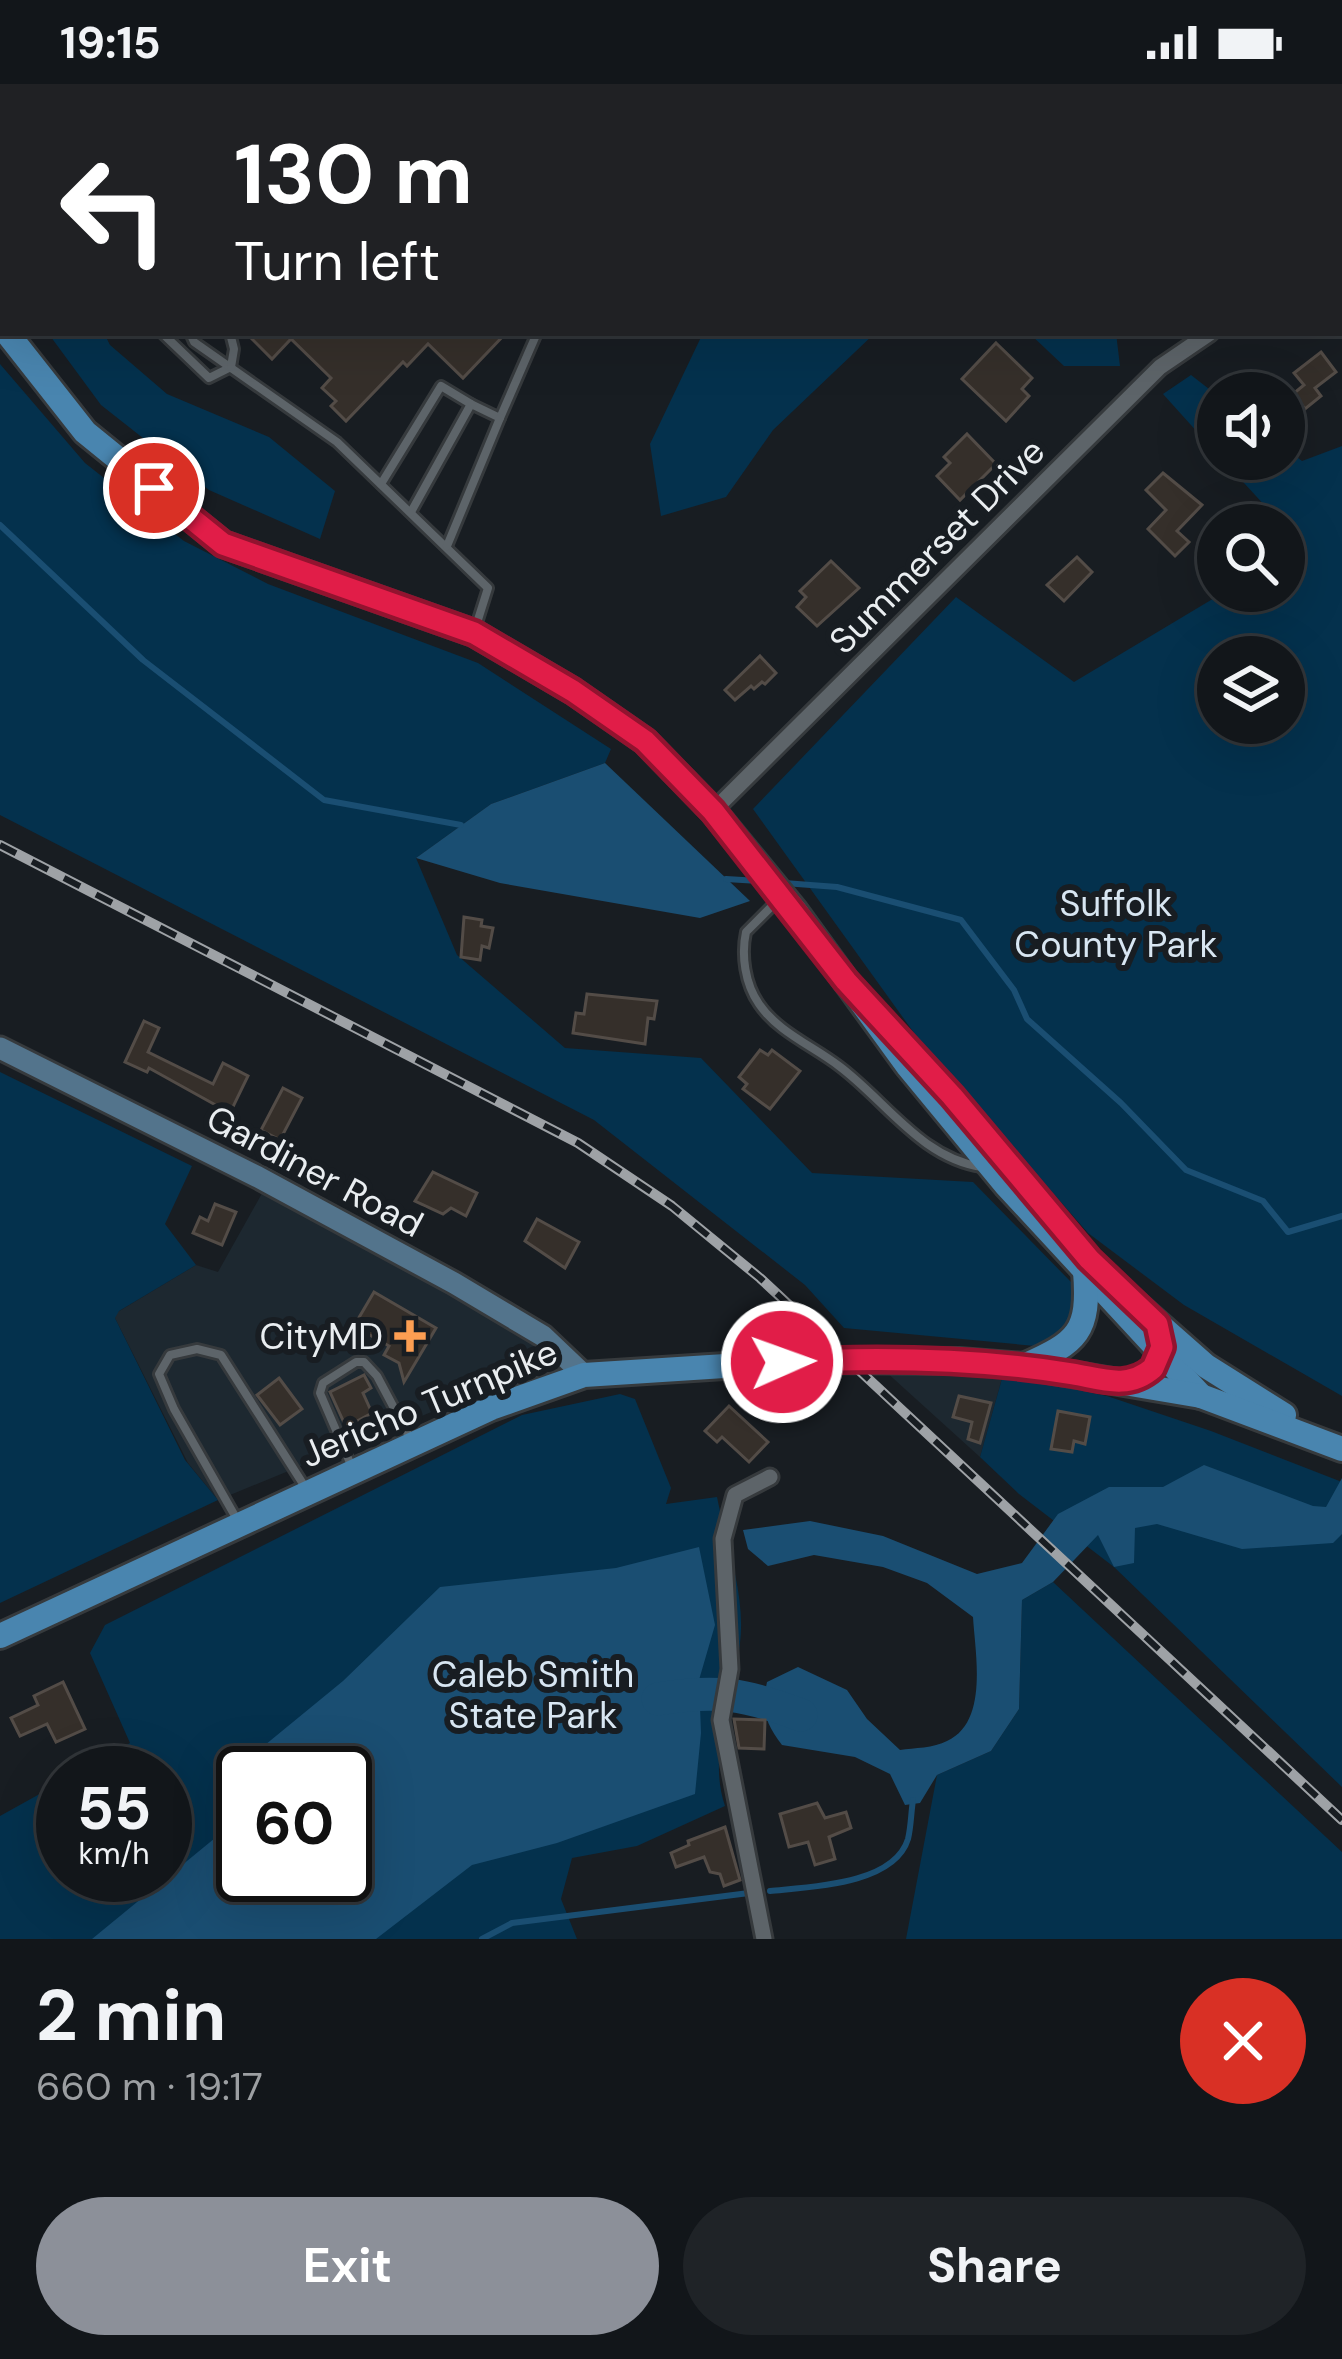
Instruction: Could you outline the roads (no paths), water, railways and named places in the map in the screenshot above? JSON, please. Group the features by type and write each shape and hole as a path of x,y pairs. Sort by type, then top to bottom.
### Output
{"main road":[{"path":"9,336 85,432 223,544 474,633 573,691 645,741 713,811 789,904 992,1169 1201,1396"},
{"path":"846,981 952,1096 1089,1259 1157,1324 1206,1366 1340,1448"},
{"name":"Gardiner Road","path":"0,1048 454,1282 543,1336 584,1375"},
{"path":"1024,1366 1056,1352 1080,1331 1086,1312 1085,1271"},
{"path":"1125,1383 1145,1375 1161,1353 1163,1339 1157,1324"},
{"name":"Jericho Turnpike","path":"0,1636 491,1408 584,1375 820,1360 1024,1366 1201,1396 1340,1448"}],"street":[{"name":"Summerset Drive","path":"713,811 1160,367 1206,336"},
{"path":"764,1939 721,1720 730,1669 724,1540 735,1496 770,1478"}],"lane":[{"path":"165,336 209,378 231,368"},
{"path":"191,336 338,442 488,588 474,633"},
{"path":"231,336 231,368"},
{"path":"447,547 536,336"},
{"path":"381,484 441,386 500,418"},
{"path":"411,512 471,404"},
{"path":"789,904 746,932 744,964 756,1000 776,1024 844,1069 937,1151 959,1164 992,1169"},
{"path":"240,1525 174,1409 160,1375 170,1355 197,1349 221,1355 308,1493"},
{"path":"354,1472 320,1393 323,1383 356,1362 364,1362 377,1376 414,1444"}],"waterway":[{"path":"0,525 143,660 324,800 461,825"},
{"path":"726,879 759,881"},
{"path":"784,883 837,887 961,920 1014,990 1027,1019 1121,1103 1186,1170 1263,1201 1288,1232 1342,1216"},
{"path":"658,1699 731,1695 801,1715"},
{"path":"770,1891 848,1881 886,1866 908,1839 913,1800"},
{"path":"482,1939 512,1923 749,1893"}],"railway":[{"path":"0,845 578,1143 672,1206 760,1278 1342,1820"}],"place":[{"name":"CityMD","path":"410,1336"}],"park label":[{"name":"Suffolk County Park","path":"1116,924"},
{"name":"Caleb Smith State Park","path":"533,1694"}]}
